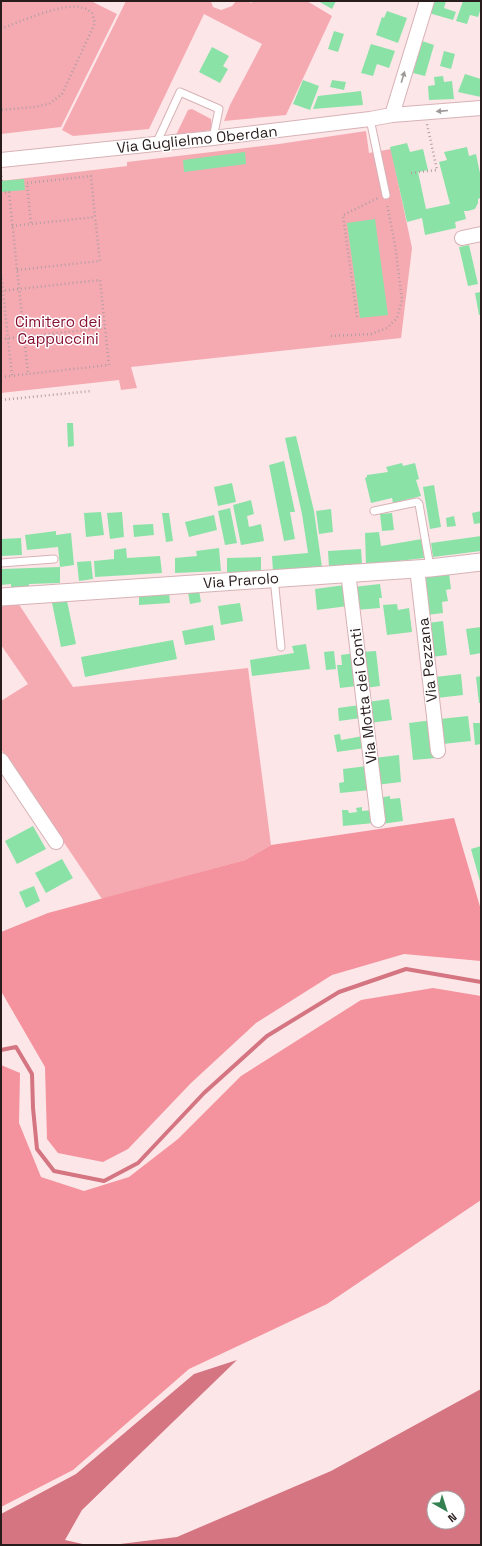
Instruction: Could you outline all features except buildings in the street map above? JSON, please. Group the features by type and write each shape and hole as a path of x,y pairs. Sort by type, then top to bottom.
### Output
{"street":[{"path":"392,115 427,1"},
{"name":"Via Guglielmo Oberdan","path":"1,160 213,138 392,115 481,108"},
{"path":"462,238 481,234"},
{"name":"Via Prarolo","path":"1,596 424,568 481,562"},
{"name":"Via Pezzana","path":"424,568 438,751"},
{"name":"Via Motta dei Conti","path":"348,572 378,820"},
{"path":"1,760 56,842"}],"lane":[{"path":"155,144 180,92 219,109 213,138"},
{"path":"370,119 386,195"},
{"path":"374,511 417,502 419,504 424,568"},
{"path":"1,563 54,559"},
{"path":"274,578 281,647"}],"path":[{"path":"1,29 39,14 72,7 83,7 92,13 95,23 62,94 49,104 1,110"},
{"path":"411,173 437,170 424,112"},
{"path":"1,172 2,181"},
{"path":"17,270 100,261 91,176 27,183 31,224"},
{"path":"2,193 9,192 28,374"},
{"path":"331,336 371,334 387,328 397,318 402,300 395,245 386,195 343,215 357,317"},
{"path":"12,226 95,217"},
{"path":"1,273 12,376"},
{"path":"1,377 109,365 100,280 2,291"},
{"path":"1,339 105,328"},
{"path":"1,400 91,391"}],"green space":[{"path":"1,1 91,1 117,14 61,127 1,134"},
{"path":"126,1 211,1 213,7 221,10 232,6 236,1 248,1 251,3 253,1 307,1 332,16 286,115 224,121 230,105 262,44 204,14 149,129 73,136 62,130"},
{"path":"192,109 211,119 212,130 176,135 188,110"},
{"name":"Cimitero dei Cappuccini","path":"366,131 369,153 391,149 412,248 401,338 131,367 137,388 121,390 119,380 1,393 1,181 127,166 127,162 279,144"},
{"path":"18,603 73,687 248,668 271,845 245,860 102,899 1,749 1,701 28,684 1,645 1,605"}],"shaded area":[{"path":"454,818 481,910 481,961 404,954 332,975 256,1023 191,1083 128,1149 103,1162 58,1153 47,1139 45,1067 1,991 1,932 48,913 245,860 271,845"},
{"path":"433,988 481,996 481,1200 327,1304 189,1369 73,1470 1,1507 1,1065 20,1073 19,1123 41,1177 84,1191 129,1177 178,1139 241,1076 361,1000"},
{"path":"237,1360 82,1510 65,1540 87,1545 1,1545 1,1514 76,1474 194,1374"},
{"path":"481,1389 481,1545 112,1545 177,1537 331,1471"}],"waterway":[{"path":"1,1050 16,1047 32,1074 33,1108 37,1149 54,1171 104,1181 138,1163 204,1093 267,1036 339,992 406,969 481,982"}]}
